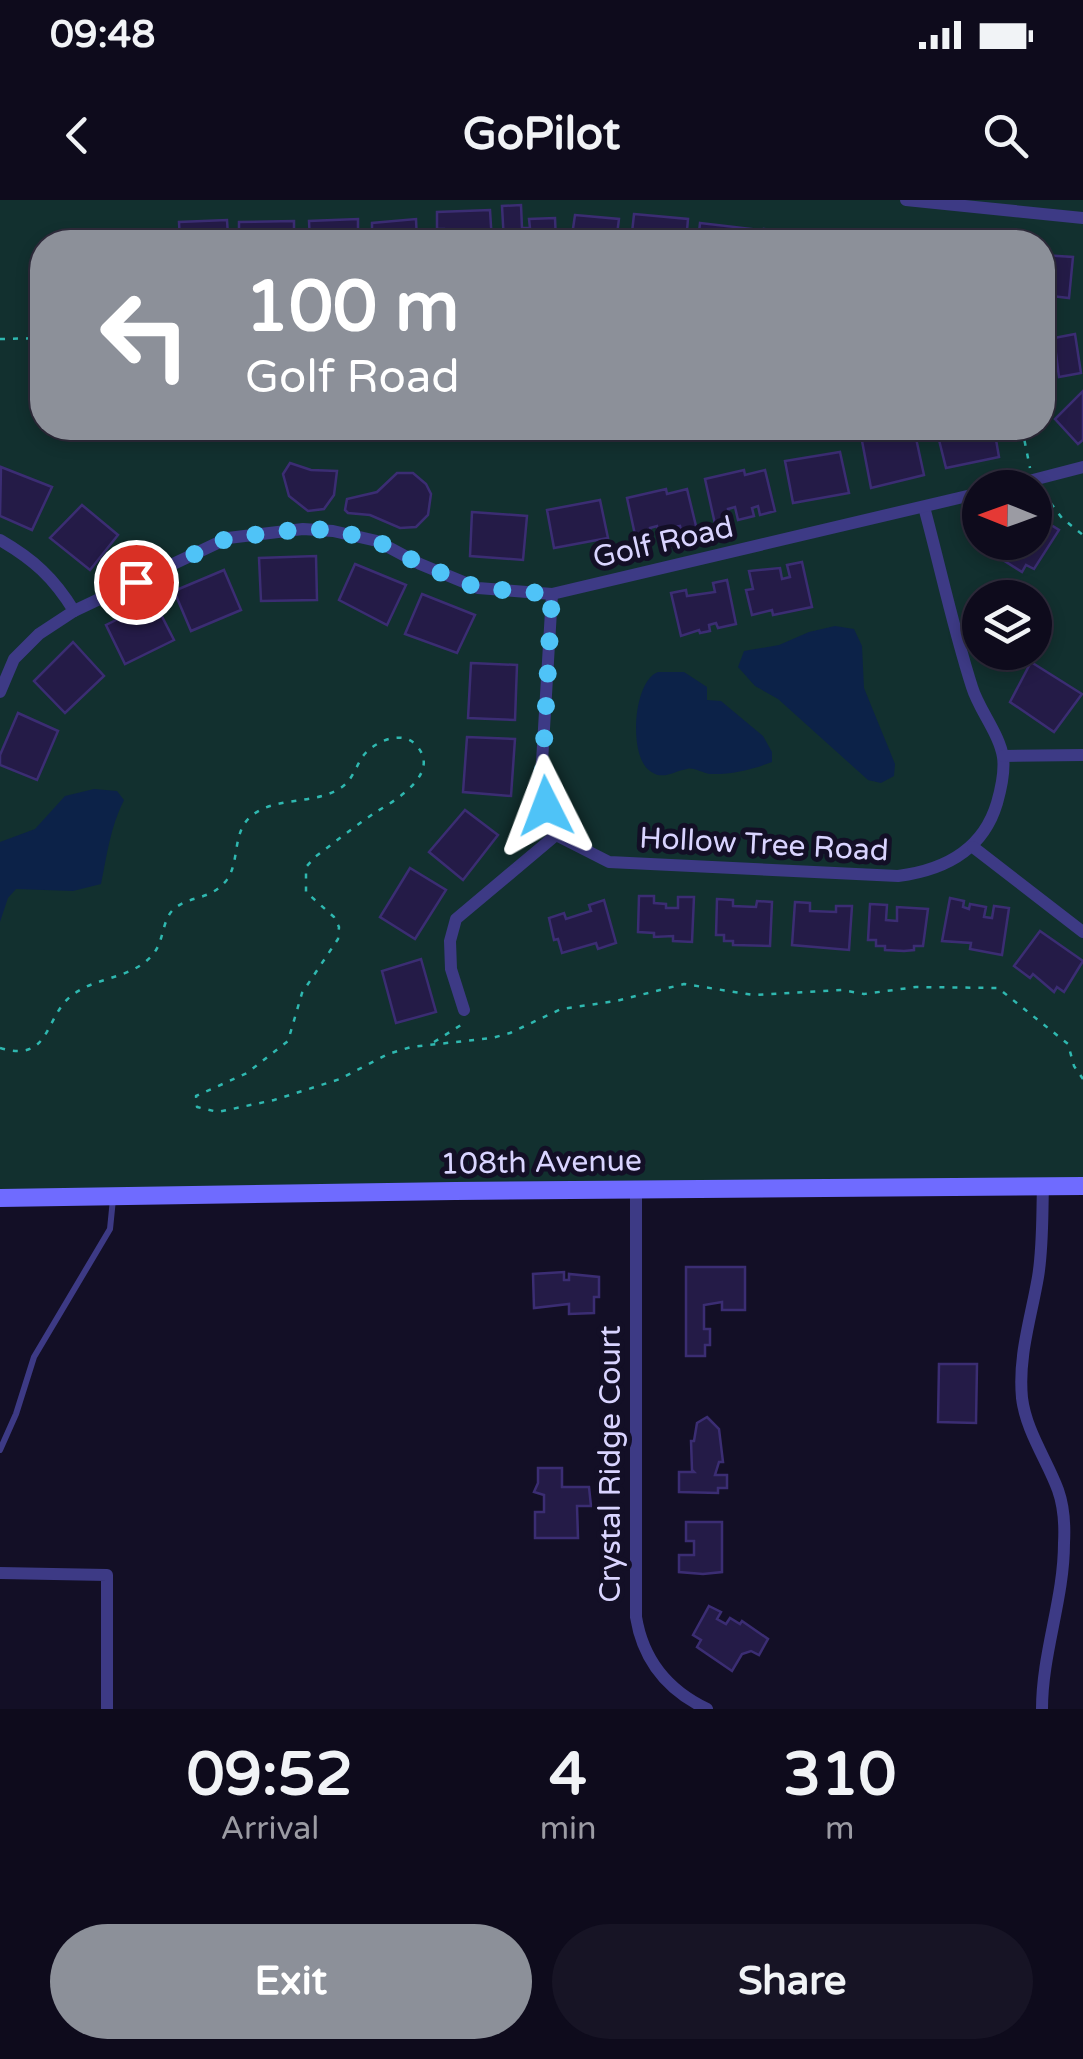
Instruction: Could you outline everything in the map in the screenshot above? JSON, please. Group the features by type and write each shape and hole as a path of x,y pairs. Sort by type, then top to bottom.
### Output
{"street":[{"path":"906,200 1083,218"},
{"path":"1052,475 1083,467"},
{"name":"Golf Road","path":"0,692 14,659 39,634 74,611 228,538 303,529 333,530 377,541 478,588 552,594 962,498"},
{"path":"924,507 972,689 1003,756 1002,785 992,818 973,846 1083,932"},
{"path":"0,540 33,559 58,584 74,611"},
{"path":"464,1010 451,969 450,941 456,919 556,835 542,780 552,594"},
{"path":"1003,756 1083,755"},
{"name":"Hollow Tree Road","path":"556,835 609,862 898,876 926,872 973,846"},
{"path":"1042,1186 1042,1239 1024,1346 1023,1402 1029,1426 1059,1492 1064,1548 1061,1587 1042,1679 1042,1709"},
{"name":"108th Avenue","path":"0,1198 1083,1186"},
{"name":"Crystal Ridge Court","path":"636,1189 636,1617 642,1644 659,1674 688,1700 706,1709"},
{"path":"0,1573 108,1575 106,1709"}],"lane":[{"path":"0,1450 34,1357 110,1229 114,1196"}],"path":[{"path":"0,339 30,338"},
{"path":"433,1043 461,1024 464,1010"}],"green space":[{"path":"0,200 1083,200 1083,1183 0,1197"}],"water":[{"path":"835,626 854,629 862,646 864,688 895,764 894,776 881,783 868,780 778,699 755,686 738,667 744,651 779,645"},
{"path":"658,672 684,672 707,687 707,700 721,701 763,736 772,752 772,762 726,774 690,769 659,775 650,771 638,750 636,719 643,689"},
{"path":"94,789 117,791 124,800 112,831 101,884 73,891 16,889 8,898 0,922 0,842 35,829 65,796"}],"building":[{"path":"521,205 522,228 530,228 529,219 555,218 556,230 503,230 502,206"},
{"path":"490,210 491,230 437,229 437,212"},
{"path":"634,214 688,219 687,230 632,230"},
{"path":"575,215 619,219 618,230 573,230"},
{"path":"358,219 358,230 309,230 309,221"},
{"path":"416,219 416,230 372,230 372,223"},
{"path":"227,220 228,230 179,230 179,222"},
{"path":"294,221 294,230 239,230 239,222"},
{"path":"700,223 752,229 752,230 699,230"},
{"path":"1055,256 1073,257 1069,298 1055,296"},
{"path":"1075,334 1081,373 1059,377 1055,338"},
{"path":"1083,391 1083,440 1078,444 1055,419"},
{"path":"916,440 924,475 871,488 862,441"},
{"path":"939,440 996,440 999,457 946,468"},
{"path":"840,452 849,493 793,503 785,461"},
{"path":"290,463 311,470 337,471 334,495 324,509 308,511 289,496 283,474"},
{"path":"1,467 52,487 32,530 0,516"},
{"path":"744,470 745,475 765,470 775,511 760,515 758,506 752,508 754,516 738,520 735,507 728,509 730,521 715,524 705,479"},
{"path":"397,473 413,473 431,494 428,515 416,527 400,528 370,515 345,510 347,499 377,492"},
{"path":"666,489 667,494 687,489 697,530 682,534 680,526 674,527 676,535 660,539 657,526 650,528 652,540 637,544 627,498"},
{"path":"600,500 608,538 554,548 547,510"},
{"path":"82,505 118,535 90,570 50,538"},
{"path":"472,512 527,516 523,560 470,556"},
{"path":"316,556 317,600 261,601 259,558"},
{"path":"1003,560 1040,560 1034,569 1026,565 1022,572"},
{"path":"802,562 812,607 752,615 746,590 753,589 749,571 780,568 782,579 790,577 787,565"},
{"path":"355,564 406,585 387,625 339,600"},
{"path":"224,570 241,610 191,631 174,591"},
{"path":"727,580 736,624 718,628 716,623 709,625 710,631 681,636 671,593 686,590 687,596 715,592 713,583"},
{"path":"422,594 475,615 457,653 405,634"},
{"path":"154,601 174,640 125,664 106,625"},
{"path":"73,642 104,676 65,713 34,681"},
{"path":"471,663 517,665 515,720 468,718"},
{"path":"1027,670 1044,670 1082,694 1054,732 1010,702"},
{"path":"18,713 58,731 37,780 0,765 0,755"},
{"path":"467,737 515,739 511,796 463,792"},
{"path":"465,810 498,835 463,880 429,852"},
{"path":"410,868 446,890 415,939 380,917"},
{"path":"639,896 654,896 654,903 666,904 666,908 678,908 678,897 694,897 692,942 638,932"},
{"path":"950,898 964,901 963,907 969,909 970,904 986,907 984,917 992,918 994,906 1009,908 1002,955 970,949 971,943 942,941"},
{"path":"717,899 733,900 733,906 756,907 757,901 772,902 770,946 733,945 733,941 724,941 724,935 716,935"},
{"path":"604,900 616,943 598,949 596,943 562,953 549,918 564,913 566,919 591,911 589,905"},
{"path":"795,902 810,903 810,911 836,912 836,906 852,906 849,950 792,945"},
{"path":"870,904 887,905 886,920 897,921 897,907 928,909 923,946 914,946 914,950 885,950 885,946 876,946 876,940 868,940"},
{"path":"1040,931 1083,961 1064,992 1057,987 1054,992 1033,974 1030,978 1014,966"},
{"path":"421,959 436,1012 396,1023 382,971"},
{"path":"686,1267 745,1267 745,1310 722,1310 722,1302 704,1305 704,1329 710,1329 705,1356 686,1356"},
{"path":"564,1272 564,1280 569,1280 569,1274 599,1277 594,1313 569,1314 569,1304 534,1308 533,1274"},
{"path":"939,1364 977,1364 976,1423 938,1422"},
{"path":"707,1417 719,1429 723,1462 719,1462 715,1475 727,1475 727,1488 718,1488 718,1493 679,1492 679,1472 694,1472 691,1441 697,1423"},
{"path":"538,1468 562,1468 562,1487 589,1487 591,1506 577,1506 578,1538 535,1538 535,1512 544,1512 544,1495 534,1492"},
{"path":"686,1522 722,1522 722,1572 679,1572 679,1555 694,1555 694,1541 686,1541"},
{"path":"709,1606 721,1612 717,1619 726,1624 730,1618 740,1624 742,1621 768,1639 759,1655 751,1651 742,1654 732,1671 697,1647 701,1640 693,1635"}],"route":[{"path":"136,582 228,538 303,529 333,530 377,541 478,588 552,594 542,780 546,806"}]}
